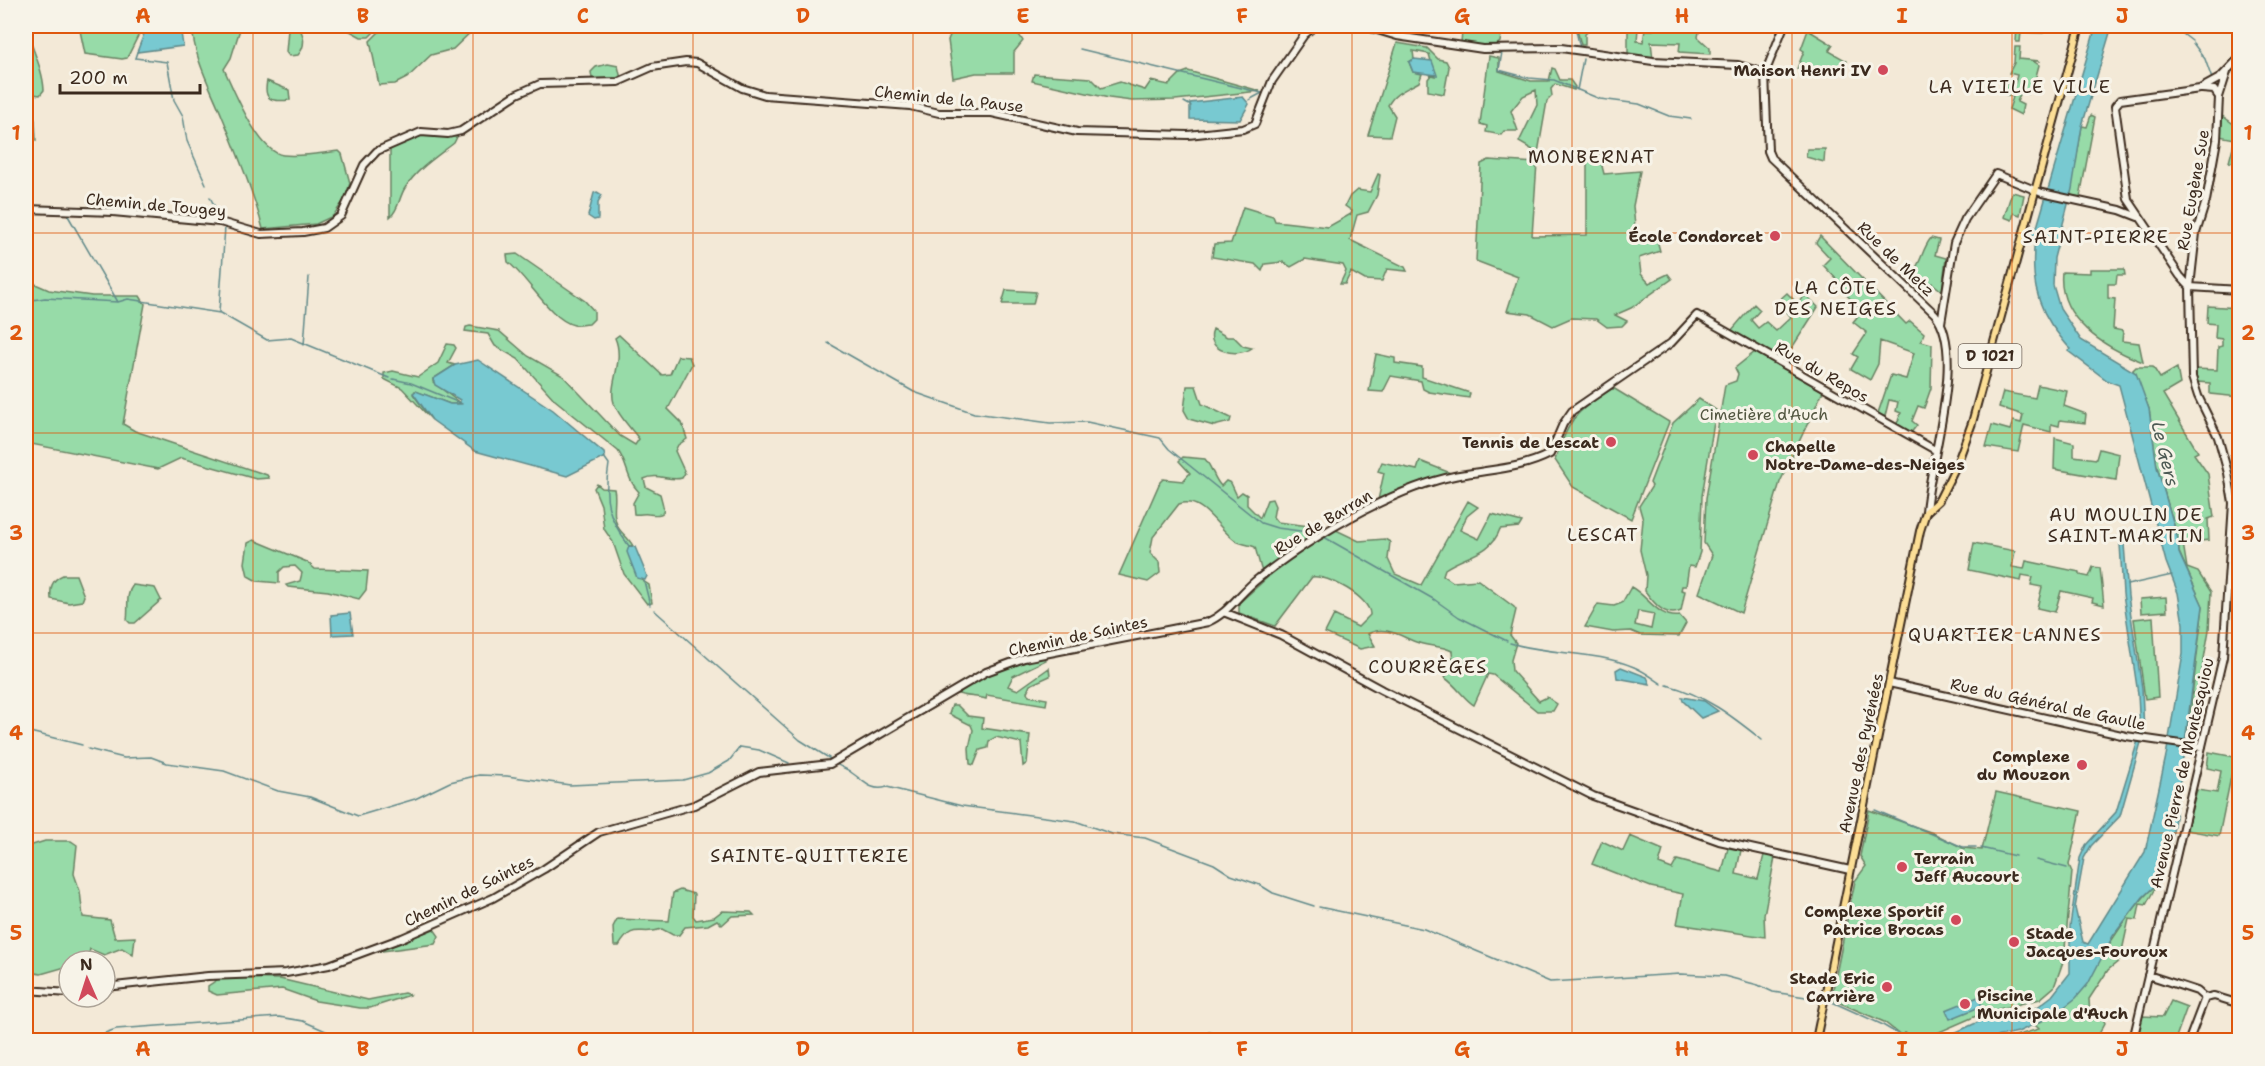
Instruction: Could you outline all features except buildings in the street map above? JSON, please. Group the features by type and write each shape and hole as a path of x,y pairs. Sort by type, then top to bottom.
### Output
{"main road":[{"name":"D 1021","path":"1926,512 1939,500 1972,423 2039,192 2080,26"},
{"name":"Avenue des Pyrénées","path":"1816,1041 1926,512"}],"street":[{"name":"Chemin de la Pause","path":"686,62 697,63 742,88 765,95 910,106 939,113 992,113 1077,132 1172,135 1251,128 1258,118 1272,81 1304,35 1315,26"},
{"path":"1364,26 1397,36 1483,49 1561,48 1653,61 1734,65 1765,73 1784,26"},
{"path":"2200,89 2227,72 2240,57"},
{"name":"Chemin de Tougey","path":"26,209 113,212 220,222 261,234 324,228 340,216 370,158 402,138 421,132 448,134 461,131 517,94 540,84 618,82 652,67 686,62"},
{"name":"Rue Eugène Sue","path":"2218,437 2198,396 2192,377 2190,286 2196,232 2205,206 2214,155 2219,97 2227,72"},
{"name":"Rue de Metz","path":"1765,73 1768,151 1771,158 1941,323"},
{"path":"2129,213 2115,109 2120,100 2200,89 2214,90 2219,97"},
{"path":"1926,512 1946,385 1946,340 1941,323 1954,243 1996,174 2039,192 2120,210 2139,217"},
{"path":"2120,210 2128,202"},
{"path":"2128,202 2181,277 2190,286 2240,290"},
{"path":"2181,277 2193,271"},
{"name":"Rue de Barran","path":"1226,613 1242,592 1261,576 1317,537 1375,505 1406,492 1463,474 1520,466 1550,454 1566,418 1578,406 1671,343 1697,315"},
{"name":"Rue du Repos","path":"1697,315 1935,450"},
{"name":"Avenue Pierre de Montesquiou","path":"2133,1041 2223,657 2233,526 2230,482 2218,437"},
{"path":"1226,613 1275,632 1382,690 1604,801 1719,841 1850,870"},
{"name":"Chemin de Saintes","path":"117,986 208,976 286,973 329,965 402,938 493,898 544,869 599,832 693,805 759,772 830,764 986,672 1024,658 1197,626 1226,613"},
{"name":"Rue du Général de Gaulle","path":"1889,683 2146,740 2202,747"},
{"path":"2148,975 2197,991 2205,998"},
{"path":"26,990 57,992"},
{"path":"2205,998 2214,996 2240,1004"},
{"path":"2189,1041 2205,998"}],"green space":[{"path":"997,24 1018,34 1023,41 1014,52 1014,73 976,73 953,78 948,40 954,26 964,29"},
{"path":"79,26 143,26 127,58 122,59 85,54"},
{"path":"192,26 241,26 231,58 224,69 248,119 256,132 274,151 283,155 339,151 342,154 350,183 345,199 333,216 316,224 263,229 244,172 199,61"},
{"path":"297,26 303,36 302,48 298,55 289,56 286,52 288,29"},
{"path":"341,26 380,26 369,37 361,37"},
{"path":"385,26 477,26 453,49 431,55 407,78 395,84 379,85 370,41"},
{"path":"1432,26 1491,26 1501,35 1500,42 1493,47 1461,43 1462,31"},
{"path":"1576,26 1621,27 1590,30 1585,34 1585,45 1581,45"},
{"path":"1653,26 1691,26 1699,32 1698,37 1710,48 1710,54 1679,52 1680,43 1651,42 1653,59 1628,56 1628,27 1638,28 1637,41 1643,42 1645,30 1653,30"},
{"path":"2017,26 2047,26 2043,27 2043,33 2021,32 2020,42 2016,42"},
{"path":"26,28 42,74 44,90 40,95 26,93"},
{"path":"1808,30 1833,45 1829,51 1847,61 1841,66 1842,70 1822,73 1820,67 1797,69 1804,51 1801,49"},
{"path":"1397,43 1427,48 1438,59 1446,61 1449,67 1444,94 1428,91 1428,79 1431,75 1435,76 1429,54 1413,51 1414,59 1409,62 1413,72 1422,74 1419,82 1398,94 1388,105 1395,116 1390,136 1368,135"},
{"path":"2015,47 2020,47 2019,59 2040,61 2033,61 2039,65 2034,84 2031,84 2028,94 2021,92 2017,102 2023,105 2021,115 2009,109 2013,97 2004,94 2007,82 2015,83 2017,75 2009,73 2014,63"},
{"path":"1489,56 1499,58 1499,71 1531,81 1549,81 1552,68 1555,69 1560,80 1570,80 1575,87 1574,90 1555,84 1551,89 1552,96 1547,101 1538,153 1519,142 1537,105 1536,90 1523,96 1511,111 1518,131 1504,131 1501,135 1486,132 1487,126 1480,124"},
{"path":"608,64 618,66 621,79 596,80 592,78 591,72 596,67"},
{"path":"1188,71 1260,91 1175,100 1132,101 1032,81 1034,74 1091,78 1101,88 1120,82 1145,90 1151,81 1169,85 1180,74"},
{"path":"267,81 289,90 290,100 278,101 270,98 266,92"},
{"path":"26,105 35,120 36,140 26,137"},
{"path":"2091,115 2095,117 2080,197 2070,195 2082,126 2087,127"},
{"path":"2221,115 2239,128 2239,163 2229,162 2235,139 2219,136"},
{"path":"428,134 457,137 454,143 415,175 390,217 390,149 402,141"},
{"path":"1807,149 1825,149 1824,162 1806,157"},
{"path":"1598,150 1604,174 1640,171 1633,206 1636,235 1656,236 1660,251 1639,258 1641,274 1649,283 1668,274 1672,279 1631,308 1615,315 1627,321 1622,326 1607,327 1596,319 1571,318 1553,326 1530,314 1507,311 1518,277 1476,261 1481,164 1489,160 1537,163 1532,236 1587,235 1587,151"},
{"path":"1378,174 1380,175 1377,195 1368,212 1357,215 1350,240 1405,267 1407,271 1387,269 1382,281 1365,280 1351,272 1345,284 1340,284 1346,271 1343,265 1305,259 1291,267 1283,262 1265,264 1262,271 1255,264 1212,257 1214,244 1231,243 1243,207 1273,216 1275,221 1328,227 1351,214 1352,211 1345,206 1350,196 1357,190 1370,192"},
{"path":"2012,192 2024,195 2020,215 2014,213 2012,220 2004,217"},
{"path":"26,211 31,213 27,219 26,280"},
{"path":"1820,236 1906,324 1910,321 1924,333 1921,341 1932,344 1931,388 1924,408 1918,406 1912,421 1917,425 1910,434 1896,426 1901,413 1896,411 1898,402 1889,400 1884,420 1877,416 1891,375 1906,379 1914,353 1880,341 1878,364 1870,380 1851,369 1858,357 1853,354 1867,333 1853,322 1862,311 1840,288 1842,285 1823,265 1830,258 1816,243"},
{"path":"1931,238 1939,240 1935,255 1946,258 1942,291 1932,283 1929,287 1913,272"},
{"path":"517,254 585,301 594,311 594,319 589,324 576,325 565,322 548,307 508,262 507,255"},
{"path":"2090,269 2124,269 2125,275 2117,275 2116,284 2108,284 2108,298 2115,299 2113,329 2123,331 2122,341 2139,343 2143,362 2099,340 2075,317 2067,304 2062,289 2062,272 2090,273"},
{"path":"26,280 49,290 92,296 140,296 145,304 123,424 135,431 267,475 269,478 256,479 181,458 158,469 26,443"},
{"path":"1006,290 1036,292 1033,304 1002,304"},
{"path":"1787,293 1797,303 1806,295 1818,307 1783,362 1731,331 1754,304 1760,310 1751,320 1758,328 1766,322 1776,331 1791,317 1778,301"},
{"path":"2208,306 2239,308 2239,397 2210,394 2210,383 2197,382 2195,369 2217,370 2218,347 2222,346 2222,339 2215,338 2216,324 2207,323"},
{"path":"466,327 499,331 528,356 563,376 620,436 635,445 639,439 614,403 613,388 618,355 615,338 619,335 662,375 670,374 678,356 689,357 692,364 668,409 682,423 687,439 678,445 675,451 685,473 682,478 677,479 654,476 644,479 646,487 660,494 662,513 634,514 633,503 639,492 618,451 555,400 518,359 495,346 488,334 465,331"},
{"path":"1213,329 1227,337 1234,337 1243,346 1252,348 1239,352 1224,351 1213,343"},
{"path":"447,344 454,345 456,348 448,363 455,365 433,379 433,382 461,404 450,404 415,391 413,394 432,420 402,388 384,379 384,373 393,371 418,377 438,363"},
{"name":"Cimetière d'Auch","path":"1755,352 1823,391 1780,482 1741,613 1699,593 1712,555 1704,543 1706,498 1725,385 1736,381 1738,374 1735,368"},
{"path":"1376,354 1395,358 1395,363 1422,367 1422,377 1470,393 1469,398 1429,392 1423,389 1421,381 1391,376 1383,392 1369,391"},
{"path":"2136,367 2153,367 2160,378 2177,368 2180,384 2163,394 2198,452 2194,454 2208,474 2214,517 2208,519 2209,540 2183,543 2187,568 2198,572 2211,592 2209,630 2195,711 2194,741 2188,729 2203,606 2179,552 2178,539 2157,467 2149,409 2133,370"},
{"path":"2038,385 2067,391 2064,406 2086,414 2085,423 2060,420 2059,426 2051,424 2051,432 2024,425 2018,452 1986,447 1992,425 2010,430 2013,421 2021,423 2023,415 1999,407 2003,392 2035,398"},
{"path":"1187,386 1196,386 1202,404 1231,418 1230,422 1214,426 1189,419 1184,410"},
{"name":"Tennis de Lescat","path":"1613,388 1669,422 1631,519 1573,487 1555,460 1565,434 1575,417 1589,404"},
{"name":"Cimetière d'Auch","path":"1699,399 1716,410 1702,496 1700,552 1695,567 1689,566 1686,586 1682,586 1681,590 1685,591 1681,611 1670,613 1660,608 1645,591 1646,575 1640,550 1643,520 1639,506 1652,486 1650,483 1673,423"},
{"path":"2055,438 2074,443 2074,456 2096,459 2099,449 2119,454 2116,480 2054,469"},
{"path":"1183,457 1205,459 1221,486 1226,481 1231,483 1237,496 1242,492 1247,495 1247,505 1260,518 1267,500 1272,499 1275,506 1273,517 1277,522 1334,529 1359,541 1385,539 1390,542 1388,559 1395,574 1421,585 1468,501 1478,507 1467,516 1460,530 1479,539 1492,514 1522,522 1519,527 1500,529 1496,538 1484,549 1445,569 1443,575 1453,582 1478,580 1514,607 1516,610 1510,635 1516,643 1511,660 1512,671 1539,701 1547,697 1557,704 1553,711 1537,711 1493,675 1488,674 1474,705 1445,678 1453,661 1452,651 1448,649 1423,644 1381,630 1368,634 1375,646 1360,649 1325,633 1334,615 1358,627 1370,615 1368,608 1356,595 1328,579 1312,577 1275,626 1239,613 1239,603 1268,577 1261,569 1255,547 1236,541 1210,515 1196,505 1179,504 1153,537 1150,553 1159,562 1160,573 1148,582 1119,575 1160,482 1163,479 1183,481 1190,473 1179,461"},
{"path":"1420,461 1453,474 1378,500 1384,473 1378,471 1382,462 1417,470"},
{"path":"597,484 602,488 614,489 616,522 633,546 629,546 643,581 649,585 652,603 647,604 624,574 613,542 604,529 601,505 594,488"},
{"path":"254,540 307,562 315,569 368,571 366,590 359,599 328,591 288,587 286,585 300,581 302,573 295,566 284,567 279,572 279,583 257,581 248,576 245,563 248,543"},
{"path":"1974,543 2015,551 2012,567 2024,569 2026,561 2080,572 2080,575 2089,577 2093,567 2100,568 2104,605 2092,602 2093,598 2061,591 2055,612 2037,608 2042,587 2031,585 2033,577 2022,575 2021,581 1969,570"},
{"path":"63,575 76,575 84,596 82,601 69,603 51,599 52,585"},
{"path":"133,585 155,588 161,600 135,623 130,623 127,620 128,601"},
{"path":"1631,587 1659,611 1672,616 1680,616 1686,623 1679,636 1640,635 1631,631 1613,632 1585,627 1598,604 1614,606 1622,603","holes":["1638,611 1654,614 1651,629 1635,625"]},
{"path":"2166,597 2167,611 2141,613 2140,599"},
{"path":"2153,617 2158,697 2145,699 2134,619"},
{"path":"1044,656 1046,660 1013,676 1008,686 1018,690 1049,668 1050,676 1030,685 1027,692 1029,696 1047,699 1046,705 987,695 986,699 955,693 983,676"},
{"path":"952,705 957,705 968,716 983,718 982,728 1030,735 1027,763 1023,766 1021,743 996,737 989,741 988,748 980,750 974,765 970,764 969,748 973,730 971,725 949,714"},
{"path":"2209,752 2235,757 2219,836 2186,830 2197,790 2217,793 2221,771 2207,768"},
{"name":"Complexe Sportif Patrice Brocas","path":"1996,792 2081,811 2069,865 2072,872 2064,959 2054,987 2040,999 1983,1013 1921,1040 1905,1033 1902,1036 1884,1022 1831,999 1855,881 1866,866 1860,856 1869,810 1933,833 1963,848 1982,850"},
{"path":"1630,836 1663,850 1659,864 1672,869 1677,860 1722,872 1728,848 1741,850 1736,874 1758,879 1764,855 1775,857 1764,915 1765,937 1677,924 1683,894 1651,887 1592,864 1602,841 1623,851"},
{"path":"45,841 71,841 77,845 74,874 80,891 83,917 110,920 115,938 135,937 133,955 122,948 117,950 57,949 57,969 41,974 35,973 26,951 26,847"},
{"path":"2157,884 2146,905 2140,904 2137,920 2129,919 2120,960 2108,970 2089,999 2090,1017 2103,1019 2105,1023 2099,1034 2090,1039 2076,1037 2073,1040 2001,1040 2039,1029 2035,1025 2071,996 2126,920"},
{"path":"680,890 694,894 693,916 696,920 714,917 722,911 751,912 754,915 732,916 722,925 717,920 708,925 685,927 679,935 673,935 662,929 633,932 624,938 619,946 614,946 613,927 617,919 669,921 673,893"},
{"path":"434,929 439,936 435,944 375,952"},
{"path":"220,978 280,979 368,1000 404,993 410,995 370,1008 360,1008 316,1001 282,989 217,995 208,991 208,986"},
{"path":"2171,1001 2187,1007 2175,1040 2163,1040 2138,1033 2142,1016 2163,1017"},
{"path":"1209,1031 1242,1040 1206,1040"}],"water":[{"path":"147,26 180,26 183,46 137,52"},
{"path":"2096,26 2112,26 2082,126 2072,189 2054,258 2053,285 2060,309 2081,340 2136,373 2149,409 2157,467 2178,539 2179,553 2203,606 2172,840 2157,884 2143,897 2113,936 2088,984 2076,998 2054,1015 2018,1032 1982,1040 1939,1040 1989,1017 2009,1016 2036,1008 2052,996 2070,973 2070,926 2080,858 2086,845 2116,812 2140,734 2138,694 2123,594 2120,544 2124,544 2128,596 2142,688 2144,732 2120,816 2091,846 2084,858 2075,908 2083,942 2088,944 2145,852 2166,756 2183,654 2183,624 2178,593 2166,562 2119,385 2108,381 2068,351 2071,349 2051,324 2039,301 2034,276 2035,236 2029,232 2030,228 2037,227"},
{"path":"1414,59 1432,61 1437,75 1413,72 1409,62"},
{"path":"1243,97 1249,104 1240,120 1190,119 1190,103"},
{"path":"594,193 602,195 598,202 598,219 594,220 588,216"},
{"path":"478,360 553,410 604,453 605,457 567,476 475,451 432,420 413,393 416,391 450,404 460,404 460,400 435,385 433,379 455,365"},
{"path":"629,546 635,547 647,576 645,580 637,578 627,552"},
{"path":"350,613 353,634 332,635 331,615"},
{"path":"1621,667 1647,677 1650,684 1617,678 1616,670"},
{"path":"1682,697 1704,701 1718,711 1701,718 1683,701"},
{"path":"1978,997 1982,1006 1950,1019 1946,1010"}],"waterway":[{"path":"1575,26 1580,48"},
{"path":"2183,34 2192,41"},
{"path":"1399,39 1448,47"},
{"path":"2193,43 2205,59 2212,79"},
{"path":"1080,49 1262,93 1249,100"},
{"path":"137,52 135,58 167,62 174,100 183,116 187,141 206,184"},
{"path":"1496,52 1502,52 1499,70 1529,78 1554,80 1600,99 1639,104 1669,116 1691,119"},
{"path":"1577,90 1583,59"},
{"path":"1184,102 1191,106"},
{"path":"210,197 221,220"},
{"path":"30,206 56,207"},
{"path":"58,207 63,207"},
{"path":"67,214 118,302"},
{"path":"219,312 225,227"},
{"path":"304,345 309,277"},
{"path":"26,301 45,298 118,302 128,299 220,313 267,340 291,338 389,378"},
{"path":"828,343 914,392 974,413 1050,423 1087,422 1160,438 1169,449 1261,523 1277,528 1316,533"},
{"path":"393,379 411,383 462,404"},
{"path":"604,457 609,464 607,477 609,508 616,526 629,546"},
{"path":"1324,537 1435,600 1459,617 1507,641"},
{"path":"2127,585 2172,575"},
{"path":"644,581 650,605"},
{"path":"654,610 800,740 832,760"},
{"path":"1510,643 1619,662 1641,670 1662,684"},
{"path":"1667,685 1706,700 1762,740"},
{"path":"26,731 82,745"},
{"path":"88,749 124,758 151,757 167,763 224,771 278,791 310,797 358,816 415,799 450,782 479,775 507,776 570,785 683,780 708,773 729,761 740,747 759,750 789,763"},
{"path":"835,763 876,788 887,787 962,806 1075,821 1112,834 1145,838 1214,864 1231,875 1260,885 1273,893 1314,906"},
{"path":"1875,810 1963,847 1976,847"},
{"path":"1981,848 2015,856"},
{"path":"2036,860 2067,868"},
{"path":"1319,907 1424,929 1550,982 1680,974 1724,976 1758,985 1773,992 1819,999"},
{"path":"1830,1001 1881,1024 1908,1040"},
{"path":"102,1040 105,1033 116,1029 279,1017 303,1021 346,1040"}],"place":[{"name":"Maison Henri IV","path":"1883,70"},
{"name":"École Condorcet","path":"1775,236"},
{"name":"Tennis de Lescat","path":"1611,442"},
{"name":"Chapelle Notre-Dame-des-Neiges","path":"1753,455"},
{"name":"Complexe du Mouzon","path":"2082,765"},
{"name":"Terrain Jeff Aucourt","path":"1902,867"},
{"name":"Complexe Sportif Patrice Brocas","path":"1956,920"},
{"name":"Stade Jacques-Fouroux","path":"2014,942"},
{"name":"Stade Eric Carrière","path":"1887,987"},
{"name":"Piscine Municipale d'Auch","path":"1965,1004"}],"district":[{"name":"LA VIEILLE VILLE","path":"2020,87"},
{"name":"MONBERNAT","path":"1592,157"},
{"name":"SAINT-PIERRE","path":"2096,237"},
{"name":"LA CÔTE DES NEIGES","path":"1836,298"},
{"name":"AU MOULIN DE SAINT-MARTIN","path":"2126,525"},
{"name":"LESCAT","path":"1603,535"},
{"name":"QUARTIER LANNES","path":"2005,635"},
{"name":"COURRÈGES","path":"1428,667"},
{"name":"SAINTE-QUITTERIE","path":"810,856"}],"water label":[{"name":"Le Gers","path":"2165,454"}]}
